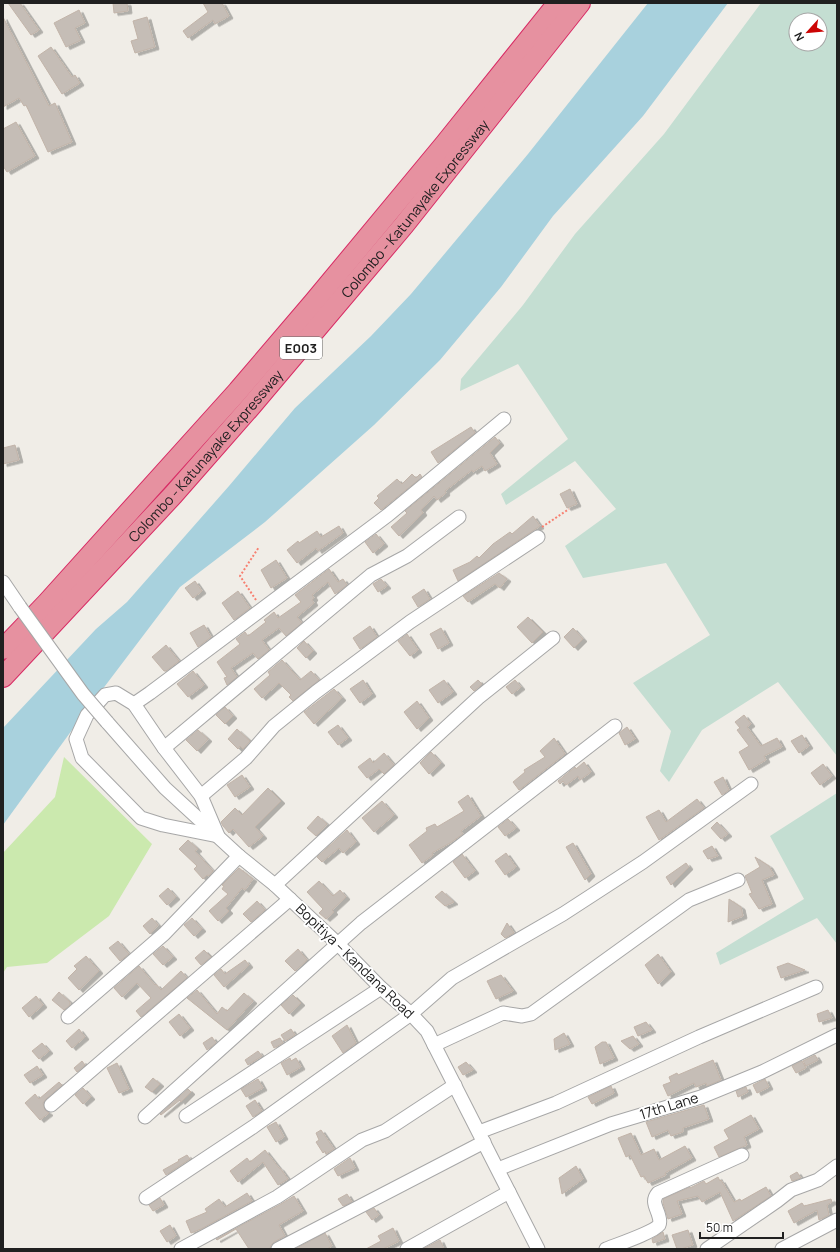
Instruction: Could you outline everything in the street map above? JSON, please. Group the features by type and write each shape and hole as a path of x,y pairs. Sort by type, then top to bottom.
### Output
{"highway":[{"name":"Colombo - Katunayake Expressway","path":"3,649 47,603 289,332 383,219 558,3"},
{"name":"Colombo - Katunayake Expressway","path":"3,677 173,495 252,405 404,225 580,3"}],"street":[{"path":"134,704 388,515 504,419"},
{"path":"164,748 371,575 407,556 459,517"},
{"path":"201,796 246,758 274,726 316,692 410,622 535,539"},
{"name":"Bopitiya – Kandana Road","path":"3,582 20,608 83,694 166,788 239,856 290,899 338,944 381,988 411,1014 426,1031 538,1249"},
{"path":"275,885 478,698 553,638"},
{"path":"116,693 134,704 164,748 201,796 218,836 164,825 142,818 82,758 76,739 87,715 105,695 116,693"},
{"path":"145,1117 361,923 615,726"},
{"path":"146,1198 253,1127 411,1014 452,978 563,914 643,862 751,784"},
{"path":"68,1017 164,934 239,856"},
{"path":"434,1045 503,1013 522,1016 531,1014 689,900 738,880"},
{"path":"51,1105 290,899"},
{"path":"278,1249 481,1137 692,1040 816,987"},
{"path":"186,1116 381,988"},
{"name":"17th Lane","path":"498,1169 611,1124 701,1097 762,1072 837,1035"},
{"path":"180,1249 277,1197 362,1140 385,1131 455,1085"},
{"path":"606,1249 653,1230 659,1224 660,1219 654,1201 658,1193 742,1155"},
{"path":"707,1249 791,1190 818,1180 837,1166"},
{"path":"406,1249 509,1192"},
{"path":"782,1249 837,1220"}],"path":[{"path":"535,539 530,534 569,509"},
{"path":"259,547 240,576 262,609"}],"green space":[{"path":"761,3 837,3 837,756 778,682 702,730 669,782 660,771 671,731 633,683 710,635 666,563 583,578 565,546 616,509 575,461 506,505 501,494 568,439 518,364 460,391 461,379 523,305 575,234 664,134"},
{"path":"64,757 152,844 109,916 47,963 7,967 3,973 3,853 55,797"},
{"path":"837,793 837,944 817,918 720,965 716,953 804,899 770,836"}],"water":[{"path":"648,3 728,3 643,116 553,216 501,287 440,360 374,425 265,522 180,587 80,719 3,825 3,728 96,629 127,602 295,408 371,336 411,294 528,154"}],"building":[{"path":"8,3 20,3 39,30 31,35"},
{"path":"113,3 127,3 128,11 114,13"},
{"path":"203,3 222,3 229,16 215,24 213,20 188,38 183,31 208,12"},
{"path":"79,10 85,23 75,28 81,40 66,47 54,23"},
{"path":"3,17 49,106 55,103 72,142 48,152 26,105 24,106 19,98 3,107"},
{"path":"147,17 155,47 135,53 131,41 138,39 133,21"},
{"path":"51,47 72,77 75,75 80,83 62,94 38,56"},
{"path":"16,122 35,156 7,172 3,166 3,129"},
{"path":"471,427 475,433 438,463 431,452"},
{"path":"495,437 500,443 490,453 497,464 485,471 482,466 473,472 472,470 445,491 446,493 437,500 434,496 421,510 423,513 399,536 391,527 407,513 405,511"},
{"path":"15,445 19,460 3,464 3,448"},
{"path":"412,474 416,478 420,474 422,477 381,510 374,503 379,498 377,496 397,479 402,484"},
{"path":"570,489 577,504 567,508 560,494"},
{"path":"533,516 540,526 458,581 453,570 470,562 477,556 479,558 493,544 510,532 512,534"},
{"path":"339,526 343,533 318,551 316,548 297,563 287,550 298,541 299,543 317,531 321,537"},
{"path":"376,534 384,544 373,553 365,542"},
{"path":"276,560 287,578 271,588 261,570"},
{"path":"329,569 338,582 343,579 347,585 335,594 328,582 312,595 314,598 312,600 314,603 297,617 302,623 286,636 279,628 262,640 269,650 258,659 253,653 231,668 237,677 227,685 224,678 227,677 217,662 240,644 236,639 245,632 248,636 266,622 264,620 274,612 278,618 301,602 295,595"},
{"path":"499,573 507,579 500,588 495,584 468,602 463,596"},
{"path":"381,579 387,586 378,592 373,584"},
{"path":"195,581 202,591 193,598 185,588"},
{"path":"424,589 430,599 418,607 412,597"},
{"path":"238,591 250,608 234,620 222,603"},
{"path":"528,617 543,632 532,643 517,627"},
{"path":"204,625 211,637 198,647 190,633"},
{"path":"370,626 377,637 360,649 353,638"},
{"path":"441,628 449,643 438,649 430,634"},
{"path":"573,628 583,639 574,648 564,637"},
{"path":"407,634 418,650 410,656 398,641"},
{"path":"304,641 313,651 306,658 297,648"},
{"path":"166,645 179,661 164,671 152,657"},
{"path":"282,660 300,680 311,671 319,680 293,701 289,697 291,695 279,683 262,698 254,689 270,675 268,672"},
{"path":"193,671 204,685 188,697 177,684"},
{"path":"363,680 372,694 360,703 350,689"},
{"path":"444,680 453,692 438,703 429,690"},
{"path":"478,680 482,684 474,691 470,687"},
{"path":"515,680 521,687 512,694 506,687"},
{"path":"334,689 342,698 314,724 304,712"},
{"path":"417,701 429,718 417,729 404,712"},
{"path":"225,707 233,716 225,724 216,715"},
{"path":"744,715 751,724 747,727 761,746 777,738 782,747 764,756 766,760 749,770 739,752 749,746 737,730 740,728 735,722"},
{"path":"338,725 348,738 338,745 328,732"},
{"path":"627,727 635,739 625,745 619,733"},
{"path":"237,729 250,741 243,749 240,746 238,749 228,739"},
{"path":"198,730 208,739 197,751 186,740"},
{"path":"802,735 809,746 799,753 791,741"},
{"path":"554,738 565,754 519,790 513,782 525,772 524,770 545,757 540,751"},
{"path":"431,752 441,763 429,774 420,763"},
{"path":"384,753 394,765 384,774 379,769 367,778 358,767 370,758 373,763"},
{"path":"584,762 591,772 580,780 578,776 566,785 563,781 560,784 558,781 575,767 576,769"},
{"path":"823,764 832,776 820,785 811,773"},
{"path":"242,775 250,787 235,797 227,785"},
{"path":"723,777 729,790 722,795 714,782"},
{"path":"268,788 281,801 255,827 263,836 249,847 233,829 229,833 221,822 235,808 242,815"},
{"path":"468,795 481,816 461,831 463,834 432,853 433,855 422,863 409,845 427,831 426,828 435,824 437,827 464,811 458,802"},
{"path":"697,799 704,808 659,840 646,817 659,810 666,822"},
{"path":"382,801 394,815 374,832 362,818"},
{"path":"318,816 327,824 316,836 307,828"},
{"path":"508,819 516,828 505,836 498,827"},
{"path":"717,822 728,834 721,839 711,828"},
{"path":"347,830 356,842 343,853 339,848 322,862 317,857"},
{"path":"188,840 198,849 195,851 213,871 209,876 207,875 203,879 194,869 197,866 179,849"},
{"path":"573,843 591,874 585,880 566,847"},
{"path":"712,846 718,856 708,859 703,851"},
{"path":"506,853 516,867 505,875 495,861"},
{"path":"462,854 475,871 465,878 453,862"},
{"path":"755,857 769,866 774,875 762,880 772,904 759,909 749,894 752,893 745,876 760,867"},
{"path":"686,863 689,867 671,885 666,877"},
{"path":"239,868 253,879 245,890 242,888 226,908 229,911 218,921 209,911 228,894 222,889 224,886 222,885"},
{"path":"319,881 333,896 340,890 346,897 332,910 334,912 326,919 319,913 323,909 307,892"},
{"path":"168,888 176,897 167,905 159,896"},
{"path":"442,891 454,902 445,906 435,897"},
{"path":"729,899 741,907 743,916 728,922"},
{"path":"257,901 265,910 251,922 243,914"},
{"path":"152,918 158,925 150,934 143,926"},
{"path":"192,918 202,929 194,936 184,925"},
{"path":"507,923 514,933 505,938 501,934"},
{"path":"118,941 129,954 120,961 109,948"},
{"path":"163,946 173,957 163,965 153,954"},
{"path":"298,949 307,960 295,971 285,961"},
{"path":"204,950 211,957 201,965 195,958"},
{"path":"658,954 671,972 658,984 645,965"},
{"path":"86,956 99,971 79,990 68,978 77,969 74,966"},
{"path":"245,960 249,965 224,987 214,975 221,969 225,974"},
{"path":"788,963 805,970 781,978 777,967"},
{"path":"139,966 161,990 181,971 187,978 141,1017 136,1011 151,998 137,983 122,997 114,988"},
{"path":"501,975 513,991 496,999 487,981"},
{"path":"197,990 217,1014 222,1007 227,1011 244,993 253,1001 227,1030 187,998"},
{"path":"59,992 70,1002 70,1005 64,1010 52,1000"},
{"path":"293,995 301,1003 289,1014 281,1005"},
{"path":"36,996 43,1005 29,1017 22,1008"},
{"path":"828,1010 832,1018 819,1022 817,1014"},
{"path":"179,1014 190,1028 180,1036 169,1022"},
{"path":"646,1022 652,1030 638,1036 634,1027"},
{"path":"347,1025 356,1043 343,1053 332,1036"},
{"path":"79,1029 85,1037 72,1048 66,1041"},
{"path":"291,1029 295,1035 285,1041 281,1035"},
{"path":"564,1033 570,1044 555,1050 554,1039"},
{"path":"633,1036 639,1044 630,1049 621,1041"},
{"path":"212,1037 216,1043 207,1050 203,1043"},
{"path":"280,1038 283,1043 274,1048 271,1042"},
{"path":"602,1042 606,1042 614,1058 600,1064 595,1047"},
{"path":"42,1043 49,1051 39,1059 32,1051"},
{"path":"258,1051 262,1056 248,1065 245,1060"},
{"path":"815,1055 818,1060 806,1066 803,1061"},
{"path":"290,1058 291,1061 296,1058 301,1067 287,1075 281,1063"},
{"path":"713,1060 721,1080 707,1086 706,1083 696,1087 694,1083 668,1096 663,1085 671,1082 669,1077 677,1073 678,1075"},
{"path":"82,1061 85,1065 77,1072 74,1068"},
{"path":"802,1061 806,1068 796,1073 792,1066"},
{"path":"466,1062 473,1070 463,1075 458,1067"},
{"path":"117,1063 129,1089 119,1093 107,1068"},
{"path":"37,1066 43,1075 30,1083 24,1075"},
{"path":"153,1078 160,1084 152,1092 145,1087"},
{"path":"258,1079 263,1088 246,1097 241,1089"},
{"path":"765,1079 769,1087 757,1093 753,1085"},
{"path":"59,1082 62,1085 43,1103 45,1110 49,1113 40,1120 25,1103 35,1094 39,1099"},
{"path":"611,1086 614,1093 592,1104 588,1097"},
{"path":"746,1087 748,1092 738,1097 736,1091"},
{"path":"83,1088 91,1097 83,1104 75,1095"},
{"path":"188,1089 191,1092 181,1102 180,1100 161,1115 160,1114"},
{"path":"255,1100 262,1111 253,1117 246,1106"},
{"path":"704,1105 709,1119 683,1128 683,1132 671,1136 668,1130 652,1137 646,1122"},
{"path":"751,1115 759,1129 744,1137 747,1145 719,1157 714,1147 729,1139 724,1130"},
{"path":"276,1122 284,1137 276,1142 267,1127"},
{"path":"321,1130 334,1149 326,1154 325,1151 323,1153 316,1142 319,1140 316,1133"},
{"path":"631,1133 641,1155 654,1149 659,1160 685,1146 692,1158 665,1173 666,1175 648,1183 644,1176 641,1177 630,1155 626,1157 618,1138"},
{"path":"265,1150 288,1179 278,1185 263,1162 238,1182 230,1171 247,1158 250,1162"},
{"path":"187,1155 190,1159 166,1175 163,1170"},
{"path":"350,1158 355,1168 338,1176 334,1169"},
{"path":"576,1166 583,1179 562,1194 559,1178"},
{"path":"797,1172 801,1178 792,1181 790,1176"},
{"path":"718,1177 734,1202 740,1199 741,1201 766,1187 771,1196 733,1221 720,1192 702,1202 698,1196 677,1201 682,1214 668,1219 663,1199 704,1181 706,1184"},
{"path":"247,1193 252,1201 191,1233 186,1221 207,1212 205,1209 219,1199 225,1207"},
{"path":"347,1194 352,1202 343,1206 338,1199"},
{"path":"294,1196 303,1211 279,1225 285,1236 274,1242 270,1249 249,1249 236,1229 217,1240 216,1239 281,1204"},
{"path":"160,1198 164,1205 153,1211 149,1205"},
{"path":"831,1199 832,1202 827,1205 829,1215 819,1220 817,1210 794,1223 788,1211 802,1203 804,1206"},
{"path":"374,1208 379,1215 372,1220 366,1212"},
{"path":"170,1225 176,1236 167,1242 160,1231"},
{"path":"393,1228 399,1241 383,1249 366,1249 381,1241 378,1236"},
{"path":"688,1230 693,1245 677,1249 672,1235"},
{"path":"663,1232 665,1239 653,1243 652,1239"},
{"path":"325,1233 332,1246 327,1249 295,1249"},
{"path":"440,1240 444,1249 423,1249"}]}
